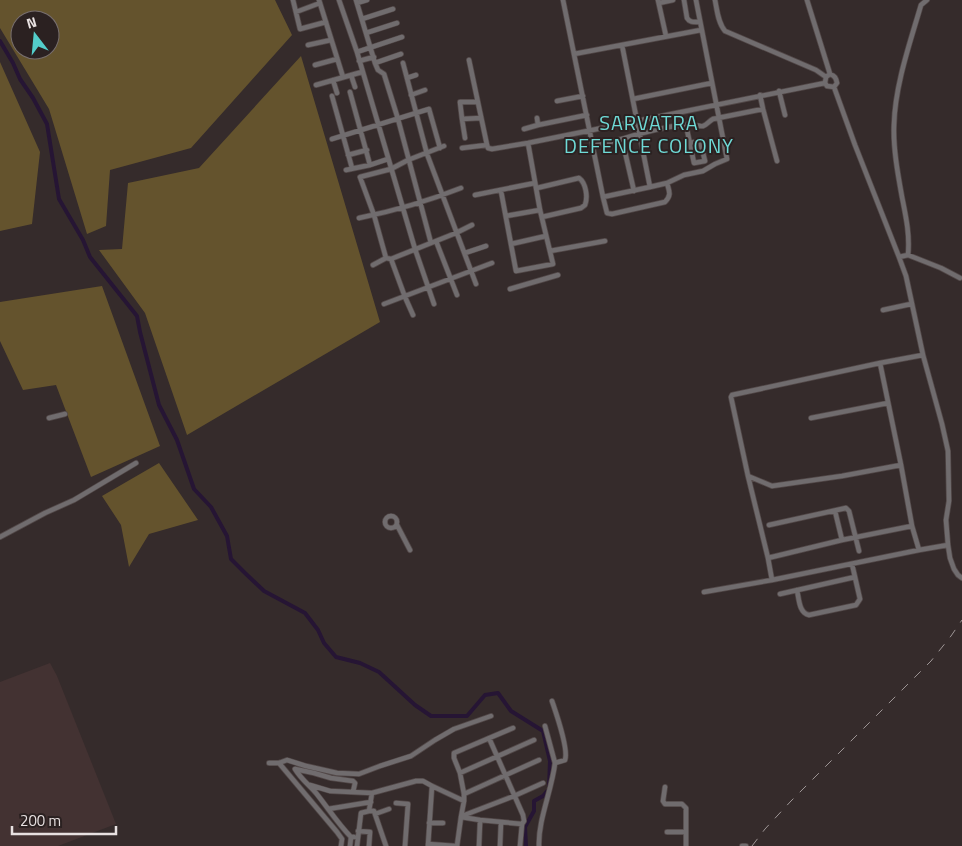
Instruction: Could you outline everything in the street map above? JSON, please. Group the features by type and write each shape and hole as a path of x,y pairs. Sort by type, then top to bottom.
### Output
{"street":[{"path":"293,0 300,30 326,22"},
{"path":"339,0 357,52 402,208 434,304"},
{"path":"367,0 356,2 374,60 378,70 385,76 420,202 434,242 457,295"},
{"path":"564,0 603,197 608,213 665,202 669,198 670,192 668,183"},
{"path":"666,36 659,2 673,0"},
{"path":"684,0 688,20 700,22"},
{"path":"603,197 668,183 684,175 703,171 727,160 696,0"},
{"path":"715,0 722,29 816,70 827,78"},
{"path":"807,0 827,78 827,86 834,87"},
{"path":"908,255 907,221 896,156 894,125 899,84 921,5 927,0"},
{"path":"296,12 319,2 343,77"},
{"path":"362,19 393,9"},
{"path":"366,33 397,23"},
{"path":"574,54 701,30"},
{"path":"357,52 402,37"},
{"path":"308,45 331,40"},
{"path":"622,45 650,187"},
{"path":"359,61 401,54"},
{"path":"315,65 337,59"},
{"path":"469,60 487,145 488,148 492,149 779,91 834,76 837,79 837,83 834,87"},
{"path":"403,63 427,154 476,284"},
{"path":"316,85 362,72"},
{"path":"351,75 355,87"},
{"path":"407,78 416,75"},
{"path":"333,80 343,136 352,168"},
{"path":"633,99 712,83"},
{"path":"834,87 906,276 923,355 948,451 949,501 946,520 948,545 954,569 962,578"},
{"path":"411,95 424,90"},
{"path":"779,91 784,115"},
{"path":"350,92 370,165"},
{"path":"760,95 777,161"},
{"path":"557,101 584,96"},
{"path":"465,138 460,102 478,102"},
{"path":"593,146 691,124 702,126 708,124 710,120 763,109"},
{"path":"332,139 429,110 442,147 391,168 360,177 389,259 413,315"},
{"path":"524,129 587,115"},
{"path":"462,119 481,118"},
{"path":"537,118 538,125"},
{"path":"686,125 694,163 705,161 700,141 690,143"},
{"path":"622,139 634,191"},
{"path":"501,191 516,271 552,264 528,143"},
{"path":"462,148 487,145"},
{"path":"348,155 367,150"},
{"path":"346,170 388,159"},
{"path":"475,195 579,178 582,180 587,198 586,205 581,208 542,217"},
{"path":"359,218 402,208 461,188"},
{"path":"506,216 540,210"},
{"path":"373,265 434,242 472,225"},
{"path":"510,244 546,236"},
{"path":"550,251 605,241"},
{"path":"465,253 486,246"},
{"path":"899,257 908,255 942,268 960,278"},
{"path":"384,304 492,263"},
{"path":"510,290 558,275"},
{"path":"883,310 911,304"},
{"path":"772,580 731,398 732,395 923,355"},
{"path":"880,363 912,526 919,550"},
{"path":"811,418 888,403"},
{"path":"49,418 65,414"},
{"path":"0,538 45,513 74,500 136,463"},
{"path":"748,476 772,486 900,465"},
{"path":"769,525 846,508 849,511 859,551"},
{"path":"835,511 842,540"},
{"path":"397,525 410,550"},
{"path":"768,558 842,540 912,526"},
{"path":"704,592 948,545"},
{"path":"797,590 802,610 809,615 856,605 860,599 852,564"},
{"path":"780,594 855,577"},
{"path":"552,700 564,739 566,756 565,760 555,763"},
{"path":"268,764 287,760 337,773 359,774 411,756 454,729 491,716"},
{"path":"539,846 539,835 555,763 545,726"},
{"path":"432,786 428,845 456,846 464,794 454,753 513,728"},
{"path":"489,738 523,815 524,821 522,824 520,846"},
{"path":"460,773 534,740"},
{"path":"464,794 539,760"},
{"path":"293,762 299,776 308,784 352,837 358,837"},
{"path":"279,763 338,832 342,839 341,846"},
{"path":"295,769 331,778 353,780 355,783 353,792"},
{"path":"308,784 315,785 326,791 372,793 423,780 464,800"},
{"path":"461,817 543,783"},
{"path":"665,787 663,801 665,804 682,804 686,808 686,846"},
{"path":"369,811 372,793"},
{"path":"328,809 371,802"},
{"path":"396,803 408,804 405,846"},
{"path":"375,814 389,809"},
{"path":"357,846 361,813 369,811 375,814 386,846"},
{"path":"461,817 522,824"},
{"path":"500,846 501,822"},
{"path":"429,823 443,824"},
{"path":"479,846 480,823"},
{"path":"358,830 370,832 369,846"},
{"path":"667,832 686,832"},
{"path":"350,846 352,837"}],"shaded area":[{"path":"0,0 275,0 292,35 191,148 110,170 106,226 87,234 49,109 19,60 60,60 60,10 10,10 10,45 0,28"},
{"path":"301,56 380,322 187,435 145,313 99,250 122,249 128,183 199,168"},
{"path":"0,62 40,152 32,224 0,231"},
{"path":"102,286 160,446 91,477 56,385 23,390 0,341 0,302"},
{"path":"159,463 198,520 149,534 129,567 121,525 102,496"},
{"path":"50,663 57,676 116,824 58,846 0,846 0,682"}],"waterway":[{"path":"0,41 47,124 59,199 83,240 90,257 137,316 159,405 177,440 194,489 211,507 227,536 231,559 264,591 305,613 318,630 324,643 336,657 360,663 379,672 415,705 431,716 467,716 485,695 498,693 511,711 543,731 550,761 549,789 543,796 534,801 534,811 525,827 526,846"}],"railway":[{"path":"752,846 791,801 931,661 962,620"}],"district":[{"name":"SARVATRA DEFENCE COLONY","path":"649,134"}]}
